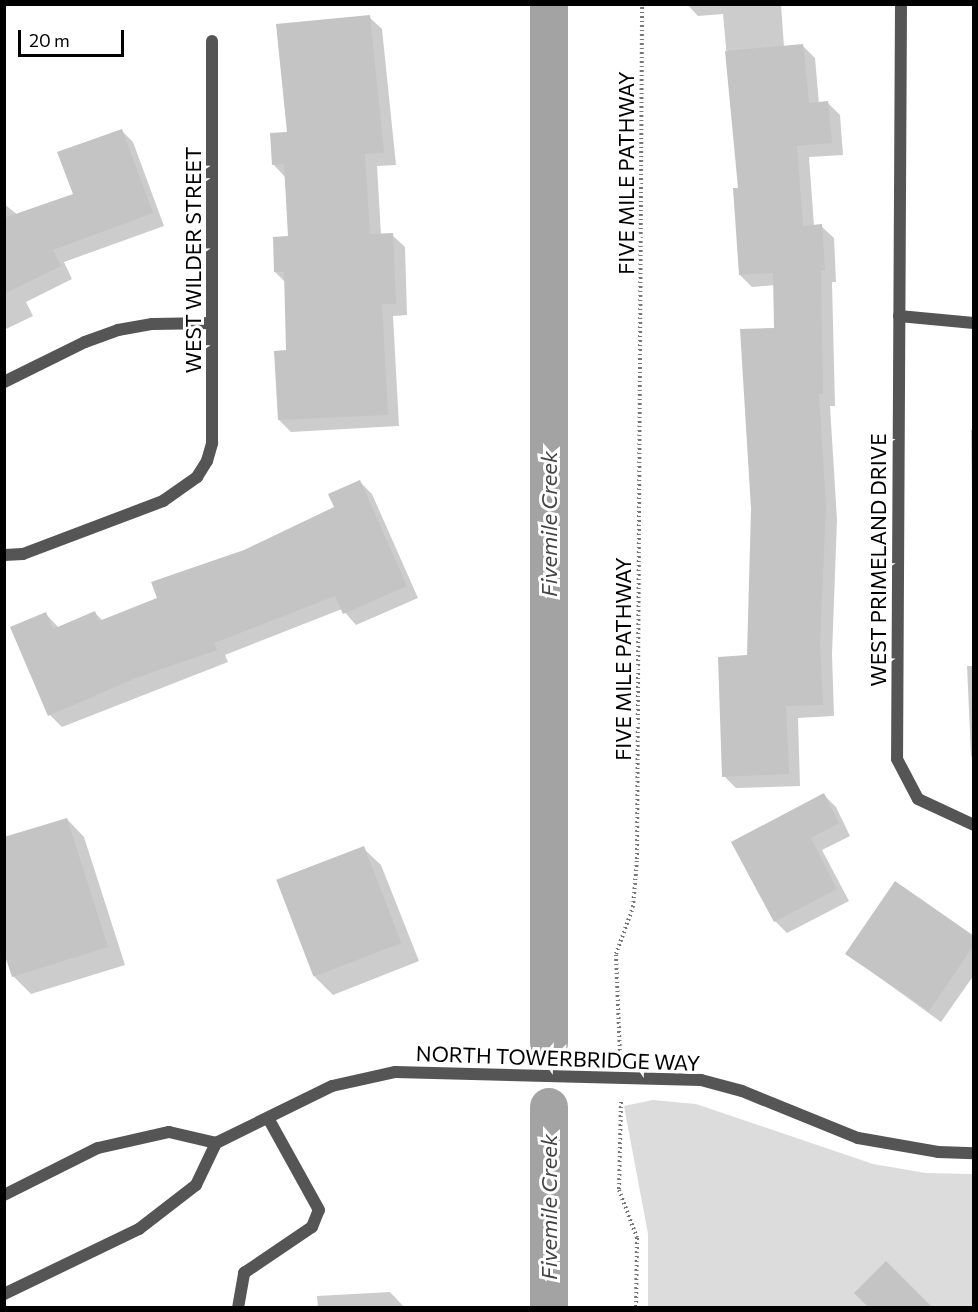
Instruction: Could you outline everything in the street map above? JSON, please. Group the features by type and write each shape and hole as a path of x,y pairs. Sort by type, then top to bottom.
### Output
{"street":[{"name":"WEST PRIMELAND DRIVE","path":"901,4 897,759 918,799 974,825"},
{"name":"WEST WILDER STREET","path":"4,555 23,554 163,501 197,477 207,461 212,443 212,41"},
{"path":"899,316 974,323"},
{"path":"4,382 85,342 118,330 152,324 212,323"},
{"name":"NORTH TOWERBRIDGE WAY","path":"216,1143 332,1086 395,1072 621,1076 701,1080 742,1091 858,1138 928,1151 974,1153"},
{"path":"238,1308 244,1273 312,1227 319,1210 268,1118"},
{"path":"4,1195 98,1148 169,1132 216,1143 196,1185 139,1229 4,1294"}],"path":[{"name":"FIVE MILE PATHWAY","path":"636,1308 637,1238 619,1190 621,1076 616,954 633,907 637,858 642,4"}],"shaded area":[{"path":"653,1100 696,1104 873,1164 926,1173 973,1174 973,1307 648,1307 648,1234 624,1106"}],"building":[{"path":"370,15 384,153 365,154 370,234 393,233 396,304 382,304 388,415 278,420 274,351 286,350 284,272 274,272 273,237 288,236 284,164 272,165 270,133 287,132 276,24"},
{"path":"803,44 809,103 828,101 832,143 797,146 803,226 822,224 825,270 821,270 823,394 819,394 826,507 820,641 823,705 786,706 789,774 722,777 718,657 747,655 751,509 740,329 774,328 773,273 739,275 733,188 738,188 725,51"},
{"path":"122,129 153,213 53,250 61,266 4,294 4,218 73,194 57,152"},
{"path":"360,480 407,586 343,614 335,596 214,643 217,650 136,678 48,716 10,627 46,612 53,629 95,611 99,621 157,598 151,582 244,550 334,507 328,494"},
{"path":"824,793 839,823 811,838 837,889 774,922 731,842"},
{"path":"67,818 108,947 12,977 4,953 4,837"},
{"path":"364,846 401,943 314,977 276,880"},
{"path":"895,881 974,936 974,945 929,1011 845,954"},
{"path":"886,1261 933,1308 869,1308 854,1293"}],"waterway":[{"name":"Fivemile Creek","path":"549,4 549,1043"},
{"name":"Fivemile Creek","path":"549,1107 549,1308"}]}
